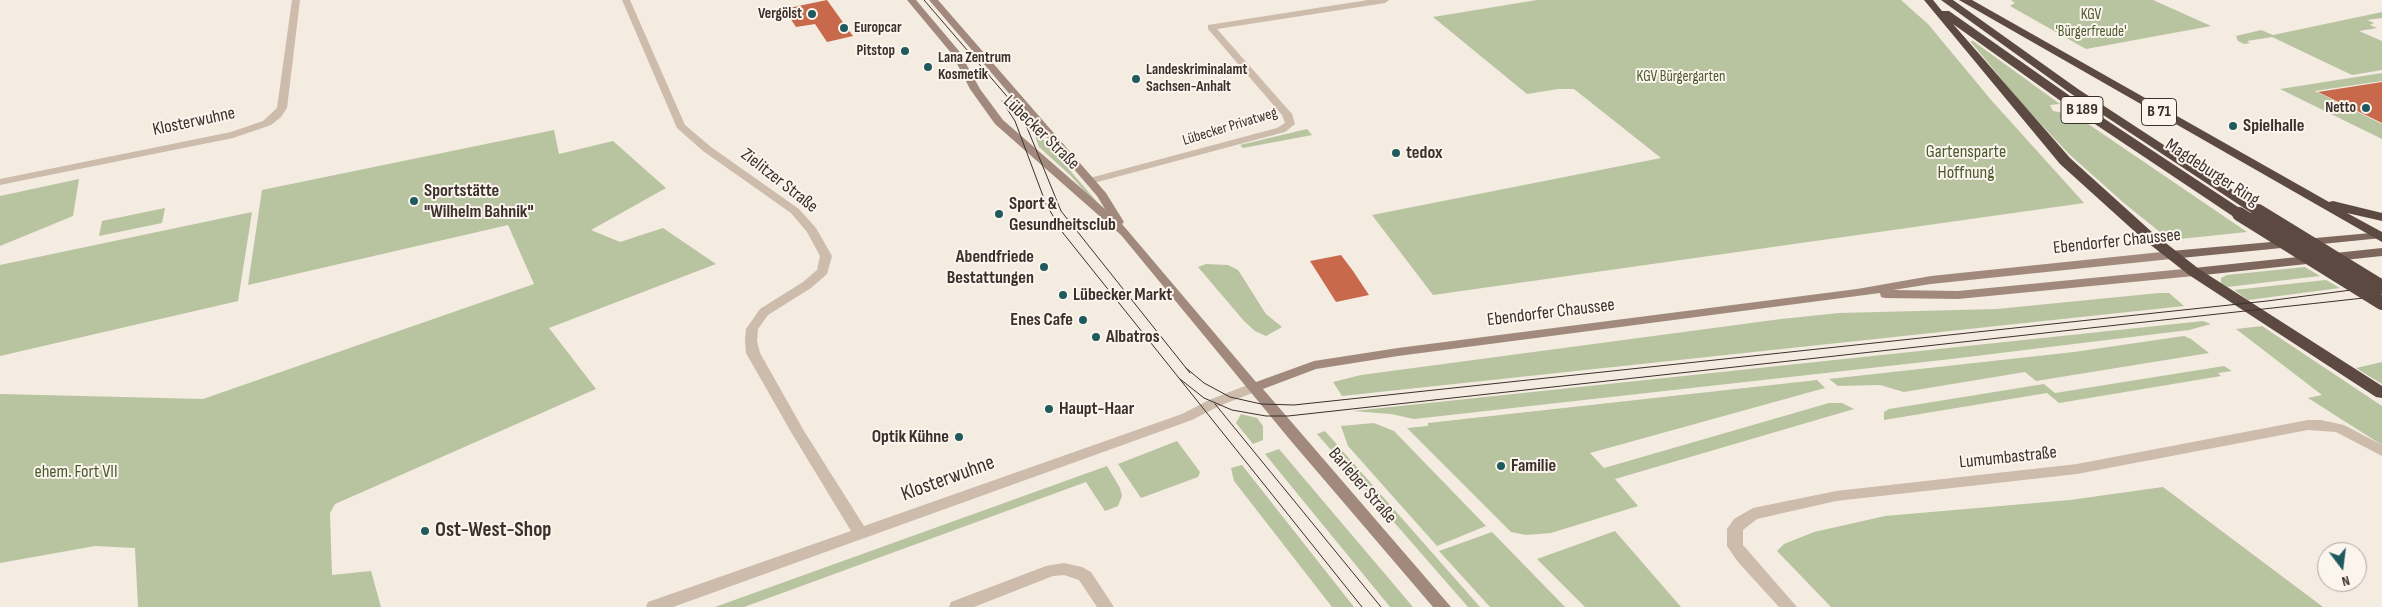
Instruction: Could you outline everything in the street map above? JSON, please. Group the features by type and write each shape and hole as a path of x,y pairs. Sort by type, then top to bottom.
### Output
{"highway":[{"name":"Magdeburger Ring","path":"1927,0 2069,101 2239,214 2382,303"},
{"path":"1927,0 2065,161 2171,255 2194,272 2382,393"},
{"name":"Magdeburger Ring","path":"1946,0 2074,91 2258,211 2382,288"},
{"name":"B 71","path":"1964,0 2312,200 2382,217"},
{"path":"2312,200 2380,236"}],"main road":[{"name":"Lübecker Straße","path":"911,0 956,53 974,89 1000,122 1125,233 1255,386"},
{"name":"Lübecker Straße","path":"933,0 1102,195 1125,233"},
{"name":"Ebendorfer Chaussee","path":"1255,386 1314,365 1574,328 1857,293 1931,280 2380,236"},
{"name":"Ebendorfer Chaussee","path":"1857,293 1958,296 2382,252"},
{"name":"Barleber Straße","path":"1255,386 1296,438 1443,607"}],"street":[{"name":"Klosterwuhne","path":"0,182 233,136 267,123 277,116 282,108 296,0"},
{"name":"Zielitzer Straße","path":"626,0 681,126 707,149 795,211 820,243 826,256 823,271 807,285 764,312 752,329 750,341 753,353 860,533"},
{"name":"Lübecker Privatweg","path":"1090,181 1281,130 1290,124 1287,114 1211,27 1385,0"},
{"name":"Klosterwuhne","path":"654,607 1187,418 1214,403 1255,386"},
{"name":"Lumumbastraße","path":"1789,607 1735,546 1735,529 1742,520 1754,514 1836,496 2094,466 2308,425 2322,424 2339,428 2382,451"},
{"path":"958,607 1052,570 1064,568 1085,576 1106,607"}],"green space":[{"path":"1537,0 1901,0 1928,24 1992,101 2084,203 1433,295 1372,215 1661,158 1574,89 1558,89 1527,94 1433,17"},
{"name":"KGV 'Bürgerfreude'","path":"2011,0 2153,0 2211,26 2086,49 2010,6 2015,3"},
{"path":"2382,12 2382,18 2367,20 2374,23 2370,25 2377,28 2359,31 2382,41 2382,70 2352,75 2272,37 2247,41 2250,43 2244,44 2238,41 2236,36 2261,30 2273,35"},
{"path":"1970,41 1973,41 2060,104 2050,105 2053,111 2075,115 2247,232 2170,240 2125,204 2069,154 2023,105"},
{"path":"2382,73 2382,81 2315,91 2382,124 2382,139 2280,89"},
{"path":"1307,129 1312,135 1243,148 1240,145"},
{"name":"ehem. Fort VII","path":"554,130 559,154 613,141 666,188 591,230 620,242 663,228 716,264 549,328 596,389 335,504 330,513 332,575 371,571 381,607 138,607 135,548 95,546 0,563 0,394 203,399 534,284 508,225 248,285 262,190"},
{"path":"1033,130 1098,203 1096,204 1070,175 1039,147"},
{"path":"79,179 73,216 0,246 0,196"},
{"path":"165,208 162,223 99,236 102,221"},
{"path":"252,212 238,301 0,356 0,265"},
{"path":"1206,264 1228,265 1238,270 1266,314 1282,327 1266,336 1255,331 1244,321 1198,267"},
{"path":"2305,267 2320,276 2227,287 2221,283 2221,278 2227,275"},
{"path":"2326,280 2340,288 2248,300 2234,290"},
{"path":"2169,293 2184,306 1342,396 1333,382 1361,375 1781,319 1839,313 1997,309"},
{"path":"2203,321 2211,324 2189,330 1951,359 1414,419 1391,414 1353,411"},
{"path":"2262,326 2382,406 2382,445 2308,398 2322,395 2236,329"},
{"path":"2184,336 2209,353 2036,381 2025,372 1904,392 1880,385 1838,386 1829,379 2074,352"},
{"path":"2382,362 2382,384 2356,368"},
{"path":"2224,366 2232,371 2218,373 2221,376 2059,403 2047,393 1884,420 1884,412 1889,409 2044,384 2055,393"},
{"path":"1817,380 1825,388 1590,453 1604,468 1829,403 1842,403 1854,409 1615,479 1638,506 1551,533 1526,535 1511,532 1407,428 1428,426 1428,423"},
{"path":"1241,414 1257,418 1263,426 1263,440 1253,444 1236,423"},
{"path":"1374,423 1394,431 1486,526 1437,546 1348,446 1341,426"},
{"path":"1325,431 1480,607 1468,607 1317,434"},
{"path":"1177,441 1200,472 1198,477 1141,498 1118,464"},
{"path":"1279,449 1413,607 1390,607 1265,454"},
{"path":"1242,465 1354,607 1332,607 1234,481 1231,468"},
{"path":"1107,466 1120,488 1122,496 1118,506 1105,511 1086,482 744,607 715,607"},
{"path":"2163,487 2323,607 1831,607 1777,551 1784,544 1814,532 1885,516 2070,500"},
{"path":"1615,531 1681,607 1585,607 1537,559"},
{"path":"1492,532 1565,607 1490,607 1439,551"}],"building":[{"name":"Vergölst","path":"827,0 853,36 827,42 815,24 796,27 784,9"},
{"name":"Netto","path":"2382,82 2382,123 2318,92"},
{"path":"1341,255 1369,295 1336,302 1310,261"}],"tram line":[{"path":"924,0 1011,101 1024,120 1061,211 1186,368"},
{"path":"1002,101 1015,121 1046,204 1063,233 1362,607"},
{"path":"1186,368 1204,383 1230,397 1261,404 1294,405 2267,301 2382,286"},
{"path":"1180,379 1204,398 1232,410 1266,416 1288,416 2382,296"},
{"path":"1186,368 1190,373"},
{"path":"1215,404 1381,607"}],"place":[{"name":"Vergölst","path":"812,14"},
{"name":"Europcar","path":"844,28"},
{"name":"Pitstop","path":"905,51"},
{"name":"Lana Zentrum Kosmetik","path":"928,67"},
{"name":"Landeskriminalamt Sachsen-Anhalt","path":"1136,79"},
{"name":"Netto","path":"2366,108"},
{"name":"Spielhalle","path":"2233,126"},
{"name":"tedox","path":"1396,153"},
{"name":"Sportstätte \"Wilhelm Bahnik\"","path":"414,201"},
{"name":"Sport & Gesundheitsclub","path":"999,214"},
{"name":"Abendfriede Bestattungen","path":"1044,267"},
{"name":"Lübecker Markt","path":"1063,295"},
{"name":"Enes Cafe","path":"1083,320"},
{"name":"Albatros","path":"1096,337"},
{"name":"Haupt-Haar","path":"1049,409"},
{"name":"Optik Kühne","path":"959,437"},
{"name":"Familie","path":"1501,466"},
{"name":"Ost-West-Shop","path":"425,531"}],"park label":[{"name":"KGV Bürgergarten","path":"1681,77"},
{"name":"Gartensparte Hoffnung","path":"1966,162"}]}
